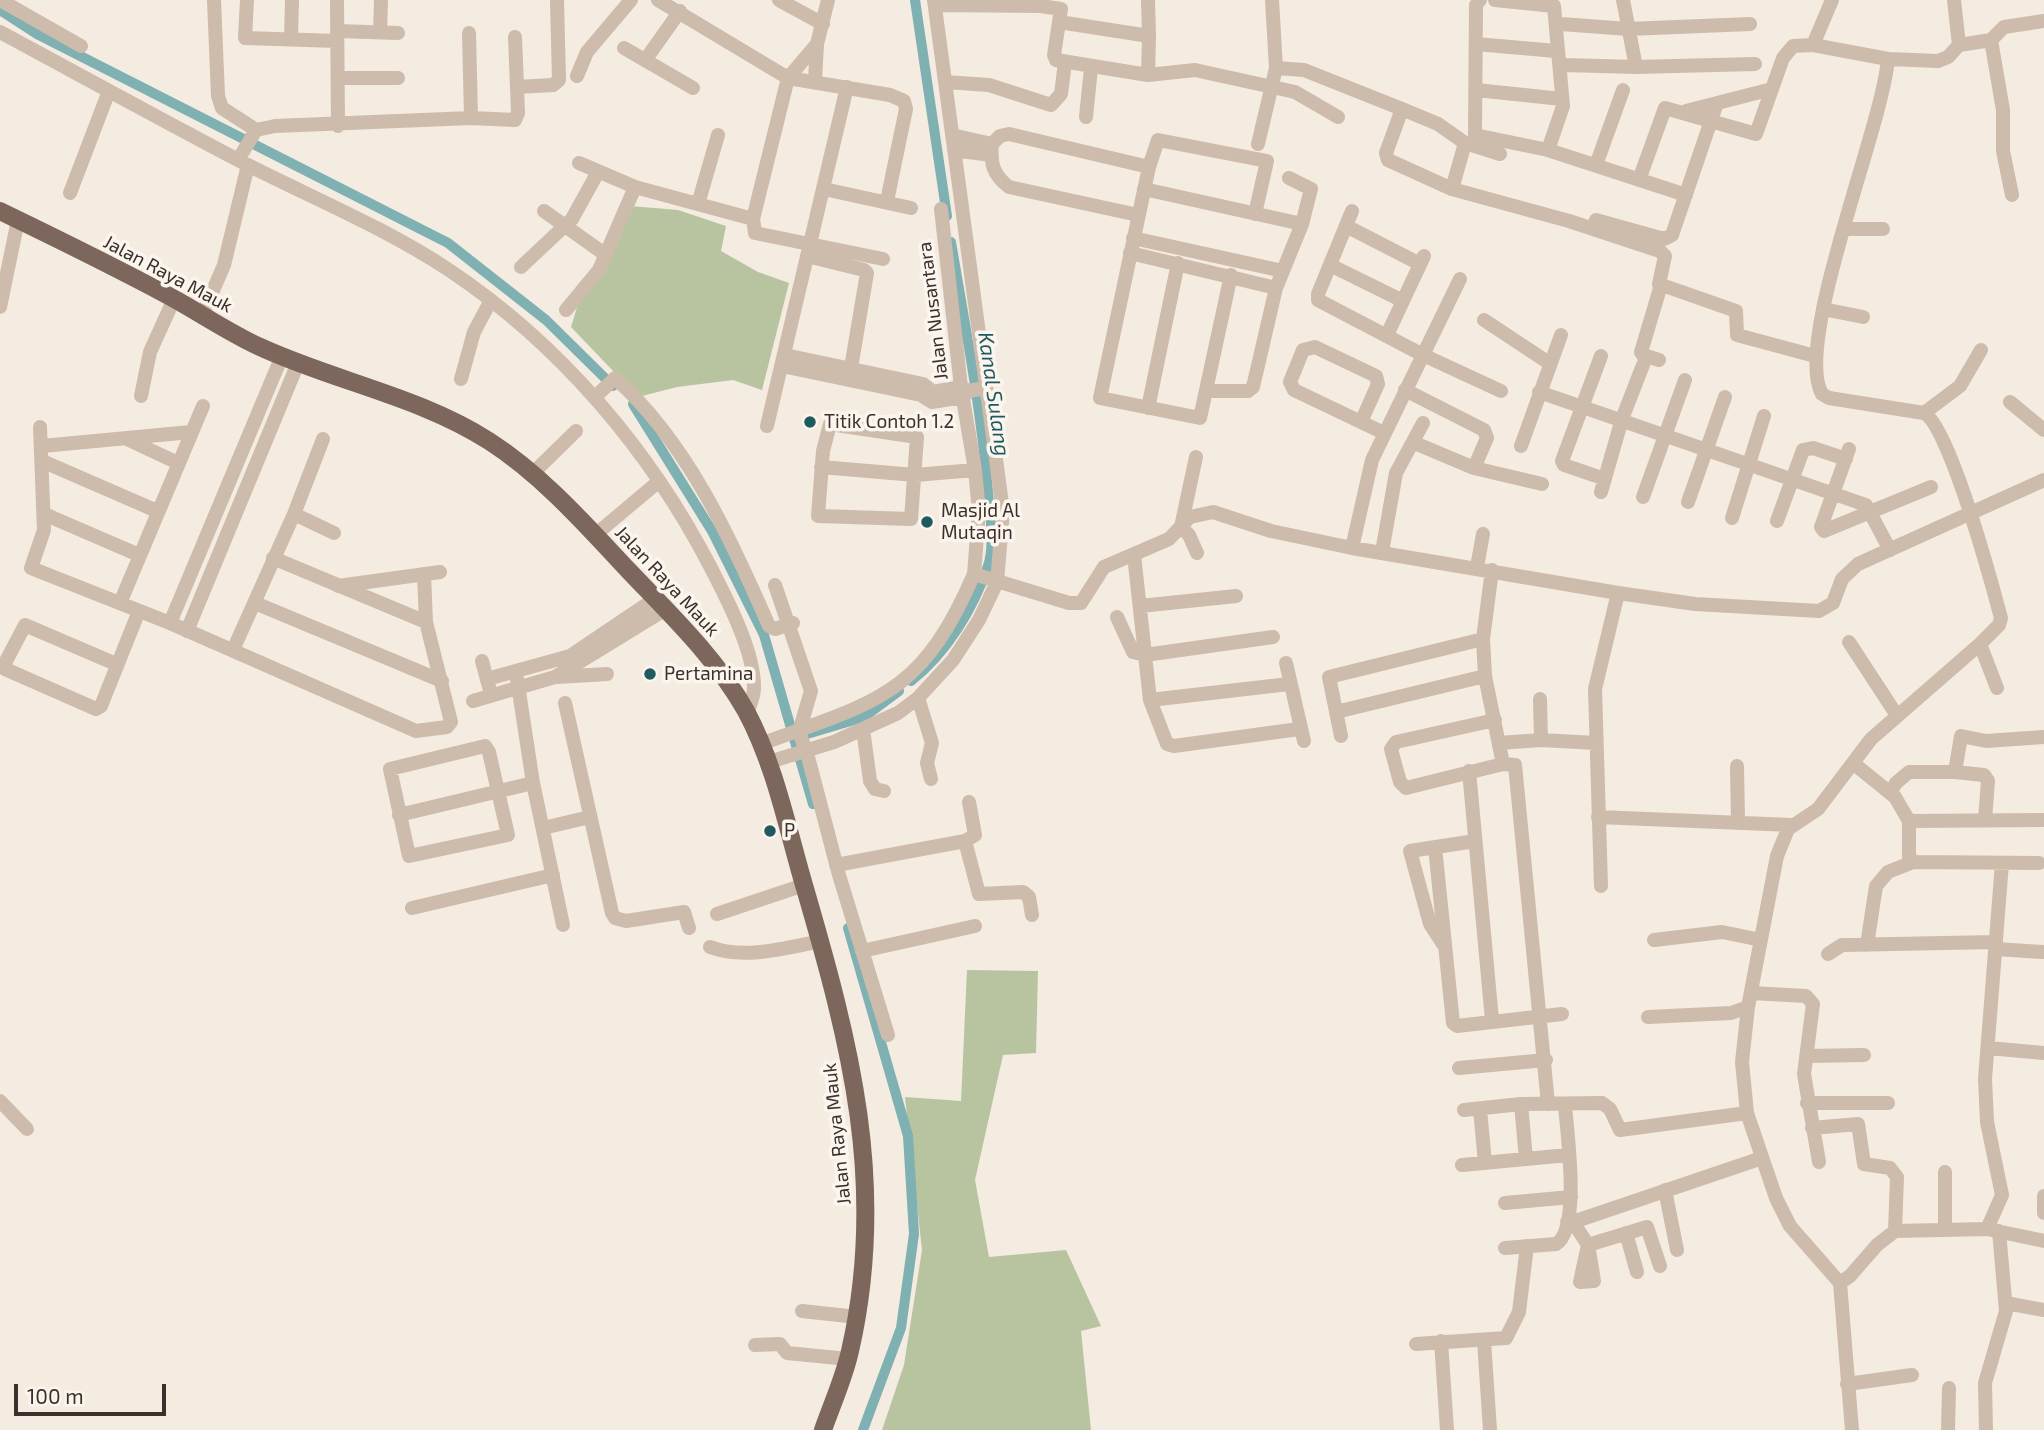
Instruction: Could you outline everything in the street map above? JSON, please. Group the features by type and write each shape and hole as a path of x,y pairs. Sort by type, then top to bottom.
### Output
{"main road":[{"name":"Jalan Raya Mauk","path":"0,211 290,359 455,421 491,443 532,474 595,535 661,603 722,674 767,742 852,1062 863,1140 866,1207 857,1317 848,1359 823,1430"}],"street":[{"path":"0,0 81,46"},
{"path":"214,0 218,96 222,108 253,134"},
{"path":"247,0 245,38 291,39 398,33"},
{"path":"291,39 292,0"},
{"path":"337,0 338,126"},
{"path":"380,32 381,0"},
{"path":"517,87 553,85 559,80 557,0"},
{"path":"577,76 587,52 631,0"},
{"path":"658,0 788,78 815,80 890,94 906,104 887,201"},
{"path":"779,0 816,21"},
{"path":"815,80 819,0"},
{"path":"816,21 828,0"},
{"path":"1148,0 1148,75"},
{"path":"1258,144 1274,87 1276,68 1272,0"},
{"path":"1480,0 1476,5 1475,135 1548,150 1686,195"},
{"path":"1495,0 1552,4 1563,106 1548,150"},
{"path":"1623,0 1636,67"},
{"path":"1813,45 1832,0"},
{"path":"1954,0 1959,45"},
{"path":"767,742 801,742 863,729 898,713 918,698 953,660 979,620 995,582 1003,511 972,390 954,150 934,3 1041,3 1062,10 1054,57 1065,62 1148,75 1195,70 1295,92 1338,117"},
{"path":"646,60 680,11"},
{"path":"1059,22 1149,36"},
{"path":"1639,180 1665,108 1684,111 1756,134 1787,51 1800,44 1888,59 1938,61 1948,57 1959,45 1991,40 2004,27 2044,22"},
{"path":"1561,24 1628,29 1750,24"},
{"path":"0,33 383,232 449,270 522,327 598,394 698,543 724,594 745,648 754,691 747,714"},
{"path":"469,33 471,118"},
{"path":"202,316 224,265 243,159 253,134 275,126 338,126 471,118 515,120 518,113 515,37"},
{"path":"1991,40 2003,110 2003,151 2012,195"},
{"path":"817,44 788,78 753,219 755,233 809,250 867,273 851,368"},
{"path":"1476,44 1556,51"},
{"path":"624,48 693,88"},
{"path":"1852,1430 1840,1283 1790,1226 1776,1198 1747,1113 1742,1062 1761,940 1779,843 1791,825 1818,809 1871,739 1896,714 1980,644 1999,625 2001,618 1971,516 1938,429 1924,413 1822,394 1815,376 1815,356 1823,309 1888,59"},
{"path":"944,82 989,85 1051,105 1061,94 1065,62"},
{"path":"1565,65 1636,67 1755,64"},
{"path":"1086,117 1091,68"},
{"path":"1276,68 1304,70 1438,124 1465,144 1500,154"},
{"path":"338,78 398,78"},
{"path":"767,426 847,87"},
{"path":"1684,111 1772,89"},
{"path":"1476,90 1562,99"},
{"path":"1596,165 1623,90"},
{"path":"70,193 109,91"},
{"path":"1596,220 1668,238 1686,195 1717,103"},
{"path":"1402,109 1386,153 1388,160 1452,189 1569,221 1660,251 1665,256 1657,281 1661,285 1737,311 1737,335 1815,356"},
{"path":"1138,215 1009,187 999,180 992,149 1000,136 1009,134 1149,167"},
{"path":"698,204 718,135"},
{"path":"952,135 992,149"},
{"path":"1231,275 1199,418 1100,398 1138,215 1154,145 1158,139 1267,162 1255,214"},
{"path":"1452,189 1465,144"},
{"path":"954,150 992,149"},
{"path":"579,163 635,187 753,219"},
{"path":"521,267 565,226 598,172"},
{"path":"1207,391 1248,391 1253,387 1276,288 1302,224 1311,189 1289,178"},
{"path":"566,310 593,279 635,187"},
{"path":"824,189 911,208"},
{"path":"1144,189 1302,224"},
{"name":"Jalan Nusantara","path":"801,742 902,683 932,653 956,617 976,576 979,511 972,390 941,209"},
{"path":"544,211 606,255"},
{"path":"1352,211 1318,293 1322,304 1501,391"},
{"path":"0,307 18,220"},
{"path":"1346,226 1422,260 1387,335"},
{"path":"1844,229 1883,229"},
{"path":"1133,238 1283,271"},
{"path":"809,250 883,259"},
{"path":"1130,253 1231,275 1276,288"},
{"path":"1148,408 1178,263"},
{"path":"1330,265 1403,301"},
{"path":"1352,548 1372,460 1460,279"},
{"path":"1659,360 1641,352 1661,285"},
{"path":"141,396 150,352 174,299"},
{"path":"461,379 474,332 490,302"},
{"path":"1823,309 1863,317"},
{"path":"1483,320 1549,363"},
{"path":"1521,446 1561,335"},
{"path":"1360,422 1378,384 1376,376 1315,347 1303,350 1290,382 1291,387 1360,422 1384,433"},
{"path":"1924,413 1960,386 1981,350"},
{"path":"1601,356 1563,463 1603,485 1622,419 1643,365"},
{"path":"170,623 290,359"},
{"path":"187,631 290,359"},
{"path":"784,360 851,368 933,392 972,390"},
{"path":"784,360 922,389"},
{"path":"598,394 613,379 641,401 698,484 743,568 769,626 775,629 791,624"},
{"path":"1643,497 1685,380"},
{"path":"1405,390 1484,430 1487,438 1474,468"},
{"path":"1539,392 1866,505 1872,511 1889,550"},
{"path":"1688,502 1726,397"},
{"path":"2010,402 2044,430"},
{"path":"120,603 203,406"},
{"path":"1731,518 1764,416"},
{"path":"1382,552 1396,473 1423,423"},
{"path":"831,424 915,435 918,439 912,517 909,520 819,517 816,512 821,467 827,427 831,424"},
{"path":"40,427 44,514 42,538 31,568 170,623 416,731 450,725 442,681 426,622 424,574"},
{"path":"532,474 576,431"},
{"path":"42,454 191,432"},
{"path":"233,650 294,514 323,439"},
{"path":"128,440 178,463"},
{"path":"1417,444 1474,468 1542,484"},
{"path":"1777,521 1791,477 1806,448 1847,454 1821,527 1824,531 1931,486"},
{"path":"42,454 157,510"},
{"path":"1181,527 1196,457"},
{"path":"821,467 915,475 975,470"},
{"path":"976,576 1069,603 1081,603 1104,567 1169,539 1190,517 1213,512 1271,531 1352,548 1478,567 1618,593 1695,604 1819,611 1833,603 1848,571 2044,480"},
{"path":"595,535 658,482"},
{"path":"44,514 139,555"},
{"path":"294,514 334,533"},
{"path":"1181,527 1189,535 1197,554"},
{"path":"1478,567 1483,534"},
{"path":"1134,555 1150,700 1159,730 1167,744 1174,746 1302,735 1286,663"},
{"path":"273,558 426,622"},
{"path":"1492,570 1483,639 1485,676 1503,764"},
{"path":"337,586 440,572"},
{"path":"775,585 791,624 811,691 801,742 888,1035"},
{"path":"1601,886 1595,689 1618,593"},
{"path":"1140,606 1236,596"},
{"path":"256,603 442,681"},
{"path":"555,677 573,660 661,603"},
{"path":"116,664 25,625 4,668 96,709 101,706 139,611"},
{"path":"1117,617 1133,652 1145,655 1273,637"},
{"path":"1341,736 1329,681 1332,675 1483,639"},
{"path":"1849,642 1896,714"},
{"path":"1980,644 1997,688"},
{"path":"487,679 573,660"},
{"path":"482,661 492,697"},
{"path":"516,672 533,783 564,925"},
{"path":"473,701 517,691 555,677 607,674"},
{"path":"1336,712 1485,676"},
{"path":"1150,700 1289,684"},
{"path":"918,698 932,743 927,763 931,779"},
{"path":"1540,699 1541,740"},
{"path":"565,703 615,918 626,921 684,912 689,928"},
{"path":"1495,720 1392,745 1400,782 1406,788 1503,764 1511,763 1517,770 1548,1104"},
{"path":"863,729 870,781 874,789 884,791"},
{"path":"1955,772 1961,736 1986,741 2044,737"},
{"path":"1499,743 1541,740 1596,743"},
{"path":"772,761 801,742"},
{"path":"485,746 488,748 499,791 509,831 503,837 414,857 407,852 389,772 393,766 485,746"},
{"path":"1853,763 1891,793 1906,812 1909,821 1909,856 1913,862"},
{"path":"1737,766 1738,821"},
{"path":"1469,771 1492,1020"},
{"path":"1891,793 1896,783 1909,772 1984,775 1988,781 1986,820"},
{"path":"399,815 533,783"},
{"path":"836,865 965,841 975,835 969,802"},
{"path":"542,828 590,817"},
{"path":"1598,817 1791,825"},
{"path":"1909,821 2044,820"},
{"path":"965,841 979,894 1023,892 1029,897 1032,915"},
{"path":"1445,949 1430,924 1410,854 1414,848 1475,841"},
{"path":"1435,847 1453,1023 1457,1026 1562,1014"},
{"path":"1867,945 1876,886 1888,872 1913,862 2039,863"},
{"path":"1986,1430 1984,1383 2007,1311 1993,1230 2002,1187 1987,1122 1984,1079 2002,863"},
{"path":"412,908 553,875"},
{"path":"717,914 804,885"},
{"path":"862,951 975,926"},
{"path":"1654,940 1722,932 1761,940"},
{"path":"709,947 721,951 764,952 821,941"},
{"path":"1828,954 1842,945 1996,945 2042,952"},
{"path":"1648,1017 1731,1013 1750,1000 1811,999 1814,1004 1806,1056 1807,1103 1819,1162"},
{"path":"1988,1048 2044,1053"},
{"path":"1806,1056 1864,1055"},
{"path":"1459,1068 1546,1060"},
{"path":"0,1101 27,1129"},
{"path":"1464,1110 1521,1104 1602,1103 1610,1109 1620,1130 1747,1113"},
{"path":"1807,1103 1888,1103"},
{"path":"1521,1104 1526,1159"},
{"path":"1505,1248 1561,1242 1570,1222 1565,1105"},
{"path":"1480,1109 1485,1163"},
{"path":"1812,1128 1858,1124 1864,1164 1890,1168 1897,1177 1895,1231"},
{"path":"1462,1165 1568,1155"},
{"path":"1570,1222 1762,1158"},
{"path":"1945,1172 1945,1228"},
{"path":"1665,1190 1677,1250"},
{"path":"2044,1196 2044,1213"},
{"path":"1505,1203 1571,1198"},
{"path":"1570,1222 1588,1245 1647,1227 1660,1266"},
{"path":"1840,1283 1850,1276 1877,1245 1895,1231 1945,1228 1993,1230 2044,1241"},
{"path":"1626,1233 1637,1272"},
{"path":"1416,1343 1506,1338 1519,1312 1527,1246"},
{"path":"2006,1303 2044,1310"},
{"path":"802,1311 857,1317"},
{"path":"1441,1341 1447,1430"},
{"path":"1483,1341 1490,1430"},
{"path":"755,1345 780,1344 787,1353 848,1359"},
{"path":"1847,1384 1912,1375"},
{"path":"1948,1430 1950,1388"}],"green space":[{"path":"630,206 678,210 726,226 721,251 758,272 789,283 762,390 733,380 677,387 638,397 571,327 581,294"},
{"path":"967,970 1038,971 1036,1053 1003,1055 975,1180 989,1257 1066,1250 1101,1326 1081,1331 1091,1430 882,1430 904,1365 922,1250 905,1097 961,1101"}],"waterway":[{"name":"Kanal Sulang","path":"915,0 947,216"},
{"path":"0,10 37,34 448,243 546,320 613,386"},
{"name":"Kanal Sulang","path":"911,681 947,644 967,614 988,566 992,539 981,429 951,242"},
{"path":"633,404 712,531 764,635 813,804"},
{"name":"Kanal Sulang","path":"797,737 864,717 899,691"},
{"path":"848,928 908,1136 914,1234 901,1328 863,1430"}],"place":[{"name":"Titik Contoh 1.2","path":"810,422"},
{"name":"Masjid Al Mutaqin","path":"927,522"},
{"name":"Pertamina","path":"650,674"},
{"name":"P","path":"770,831"}]}
